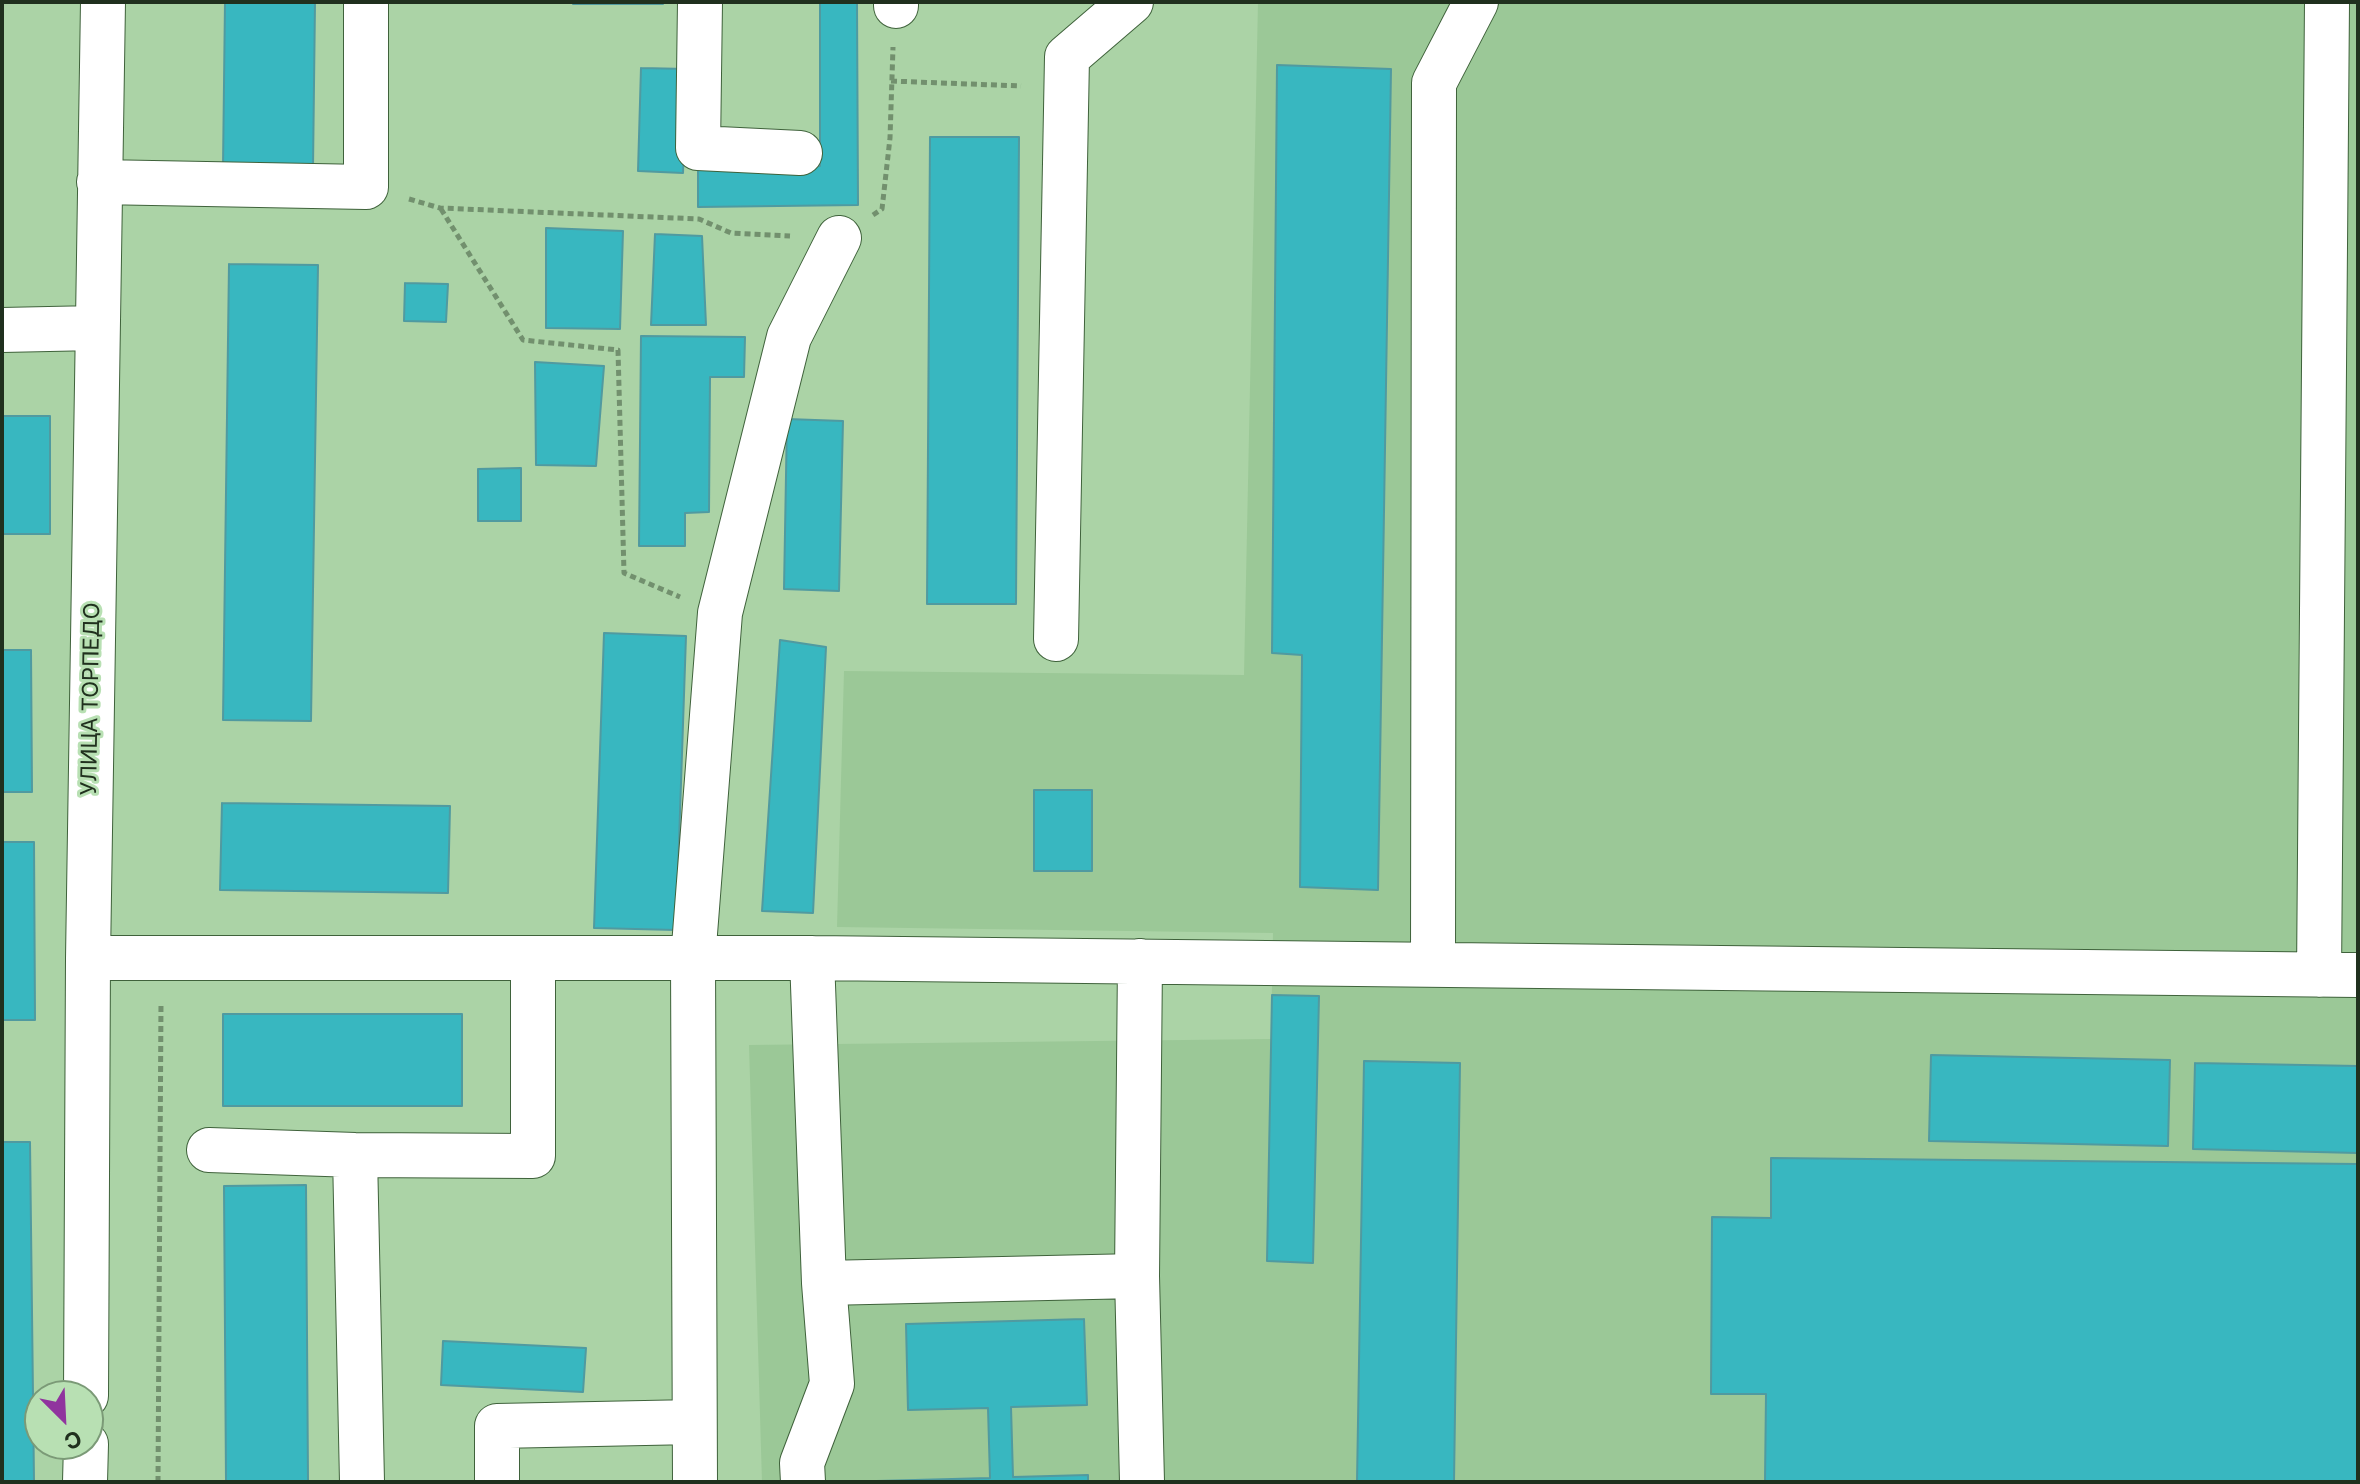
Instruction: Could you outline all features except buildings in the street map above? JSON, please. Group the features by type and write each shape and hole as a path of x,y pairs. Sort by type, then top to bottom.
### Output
{"street":[{"name":"УЛИЦА ТОРПЕДО","path":"86,1380 88,958 103,2"},
{"path":"99,182 366,187 366,2"},
{"path":"700,2 698,148 800,153"},
{"path":"1056,639 1067,57 1131,2"},
{"path":"1433,963 1434,83 1476,2"},
{"path":"88,958 812,958 2338,975 2327,2"},
{"path":"695,1482 693,959 720,613 789,337 839,238"},
{"path":"2,330 96,328"},
{"path":"803,1482 802,1463 832,1384 824,1283 812,958"},
{"path":"209,1150 533,1156 533,959"},
{"path":"1140,961 1137,1276 1142,1482"},
{"path":"355,1155 362,1482"},
{"path":"824,1283 1137,1276"},
{"path":"497,1482 497,1426 694,1422"},
{"path":"85,1482 86,1460"}],"path":[{"path":"891,81 1067,87"},
{"path":"440,208 523,340 618,350 624,573 720,613"},
{"path":"158,1482 161,958"}],"shaded area":[{"path":"1258,2 2358,2 2358,1482 762,1482 749,1045 1271,1039 1273,933 837,927 844,671 1244,675"}]}
